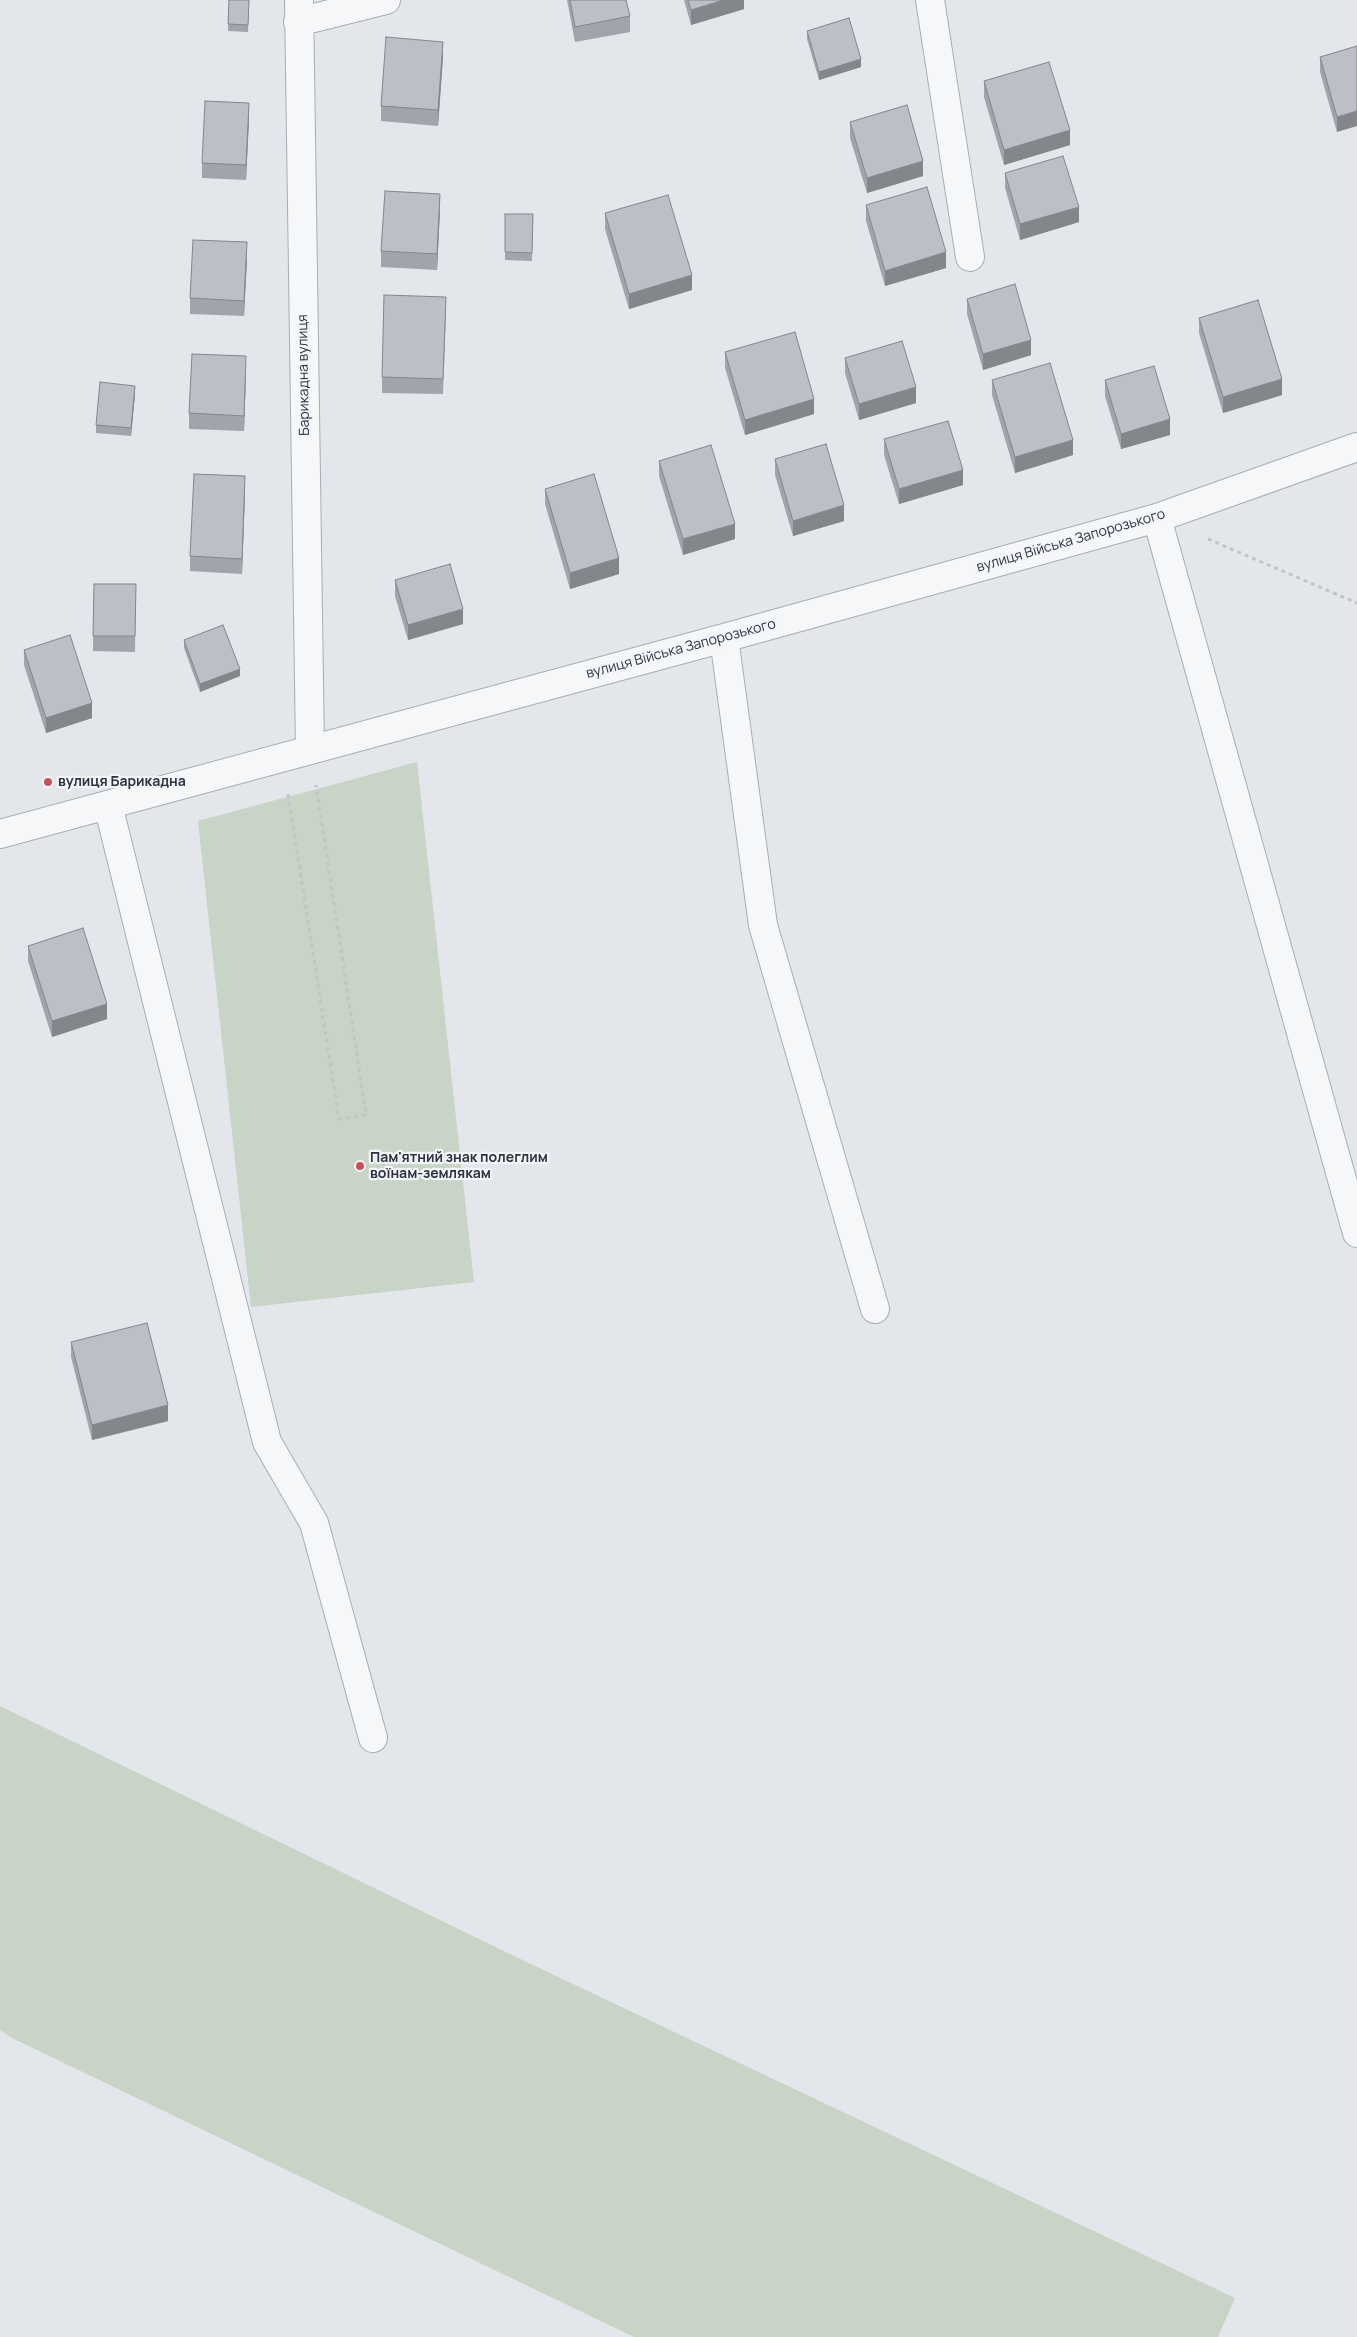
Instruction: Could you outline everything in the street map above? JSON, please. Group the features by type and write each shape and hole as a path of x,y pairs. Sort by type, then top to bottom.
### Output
{"street":[{"path":"299,11 386,0"},
{"path":"930,0 970,257"},
{"name":"Барикадна вулиця","path":"299,11 310,750"},
{"name":"вулиця Війська Запорозького","path":"0,834 724,638 1157,518 1357,447"},
{"path":"1157,518 1357,1233"},
{"path":"724,638 763,925 875,1309"},
{"path":"108,805 267,1442 314,1524 373,1738"}],"path":[{"path":"1157,518 1357,603"},
{"path":"283,757 339,1119 366,1115 310,750"}],"green space":[{"path":"417,762 474,1282 251,1307 198,821"},
{"path":"0,1706 514,1956 1235,2298 1218,2337 634,2337 12,2038 0,2030"}],"building":[{"path":"229,0 249,0 248,25 228,24"},
{"path":"570,0 626,0 630,16 575,27"},
{"path":"688,0 724,0 691,10"},
{"path":"849,18 861,59 819,72 807,31"},
{"path":"386,37 443,42 438,110 381,106"},
{"path":"1357,46 1357,111 1337,117 1320,57"},
{"path":"1049,62 1070,130 1004,150 984,81"},
{"path":"205,101 249,103 246,165 202,163"},
{"path":"907,105 923,161 867,178 850,122"},
{"path":"1063,156 1079,207 1020,224 1005,173"},
{"path":"927,187 946,252 885,271 866,205"},
{"path":"385,191 440,194 437,254 381,251"},
{"path":"668,195 692,275 629,294 605,213"},
{"path":"505,214 533,214 532,253 505,252"},
{"path":"193,240 247,242 244,301 190,298"},
{"path":"1015,284 1031,340 983,354 967,299"},
{"path":"384,295 446,297 443,379 382,377"},
{"path":"1258,300 1282,379 1223,397 1199,318"},
{"path":"795,332 814,399 745,420 725,352"},
{"path":"902,341 916,387 859,404 845,358"},
{"path":"192,354 246,356 244,416 189,413"},
{"path":"1050,363 1073,440 1015,457 992,380"},
{"path":"1154,366 1170,419 1121,434 1105,380"},
{"path":"100,382 135,386 131,428 96,425"},
{"path":"948,421 963,470 899,489 884,439"},
{"path":"826,444 844,505 793,521 775,459"},
{"path":"711,445 735,524 683,539 659,461"},
{"path":"194,474 245,476 242,559 190,556"},
{"path":"594,474 619,558 570,573 545,489"},
{"path":"450,564 463,609 408,625 395,580"},
{"path":"94,584 136,584 135,636 93,636"},
{"path":"223,625 240,669 200,684 184,640"},
{"path":"70,635 92,703 46,718 24,650"},
{"path":"83,928 107,1004 52,1021 28,946"},
{"path":"147,1323 168,1405 92,1425 71,1342"}],"place":[{"name":"вулиця Барикадна","path":"48,782"},
{"name":"Пам'ятний знак полеглим воїнам-землякам","path":"360,1166"}]}
